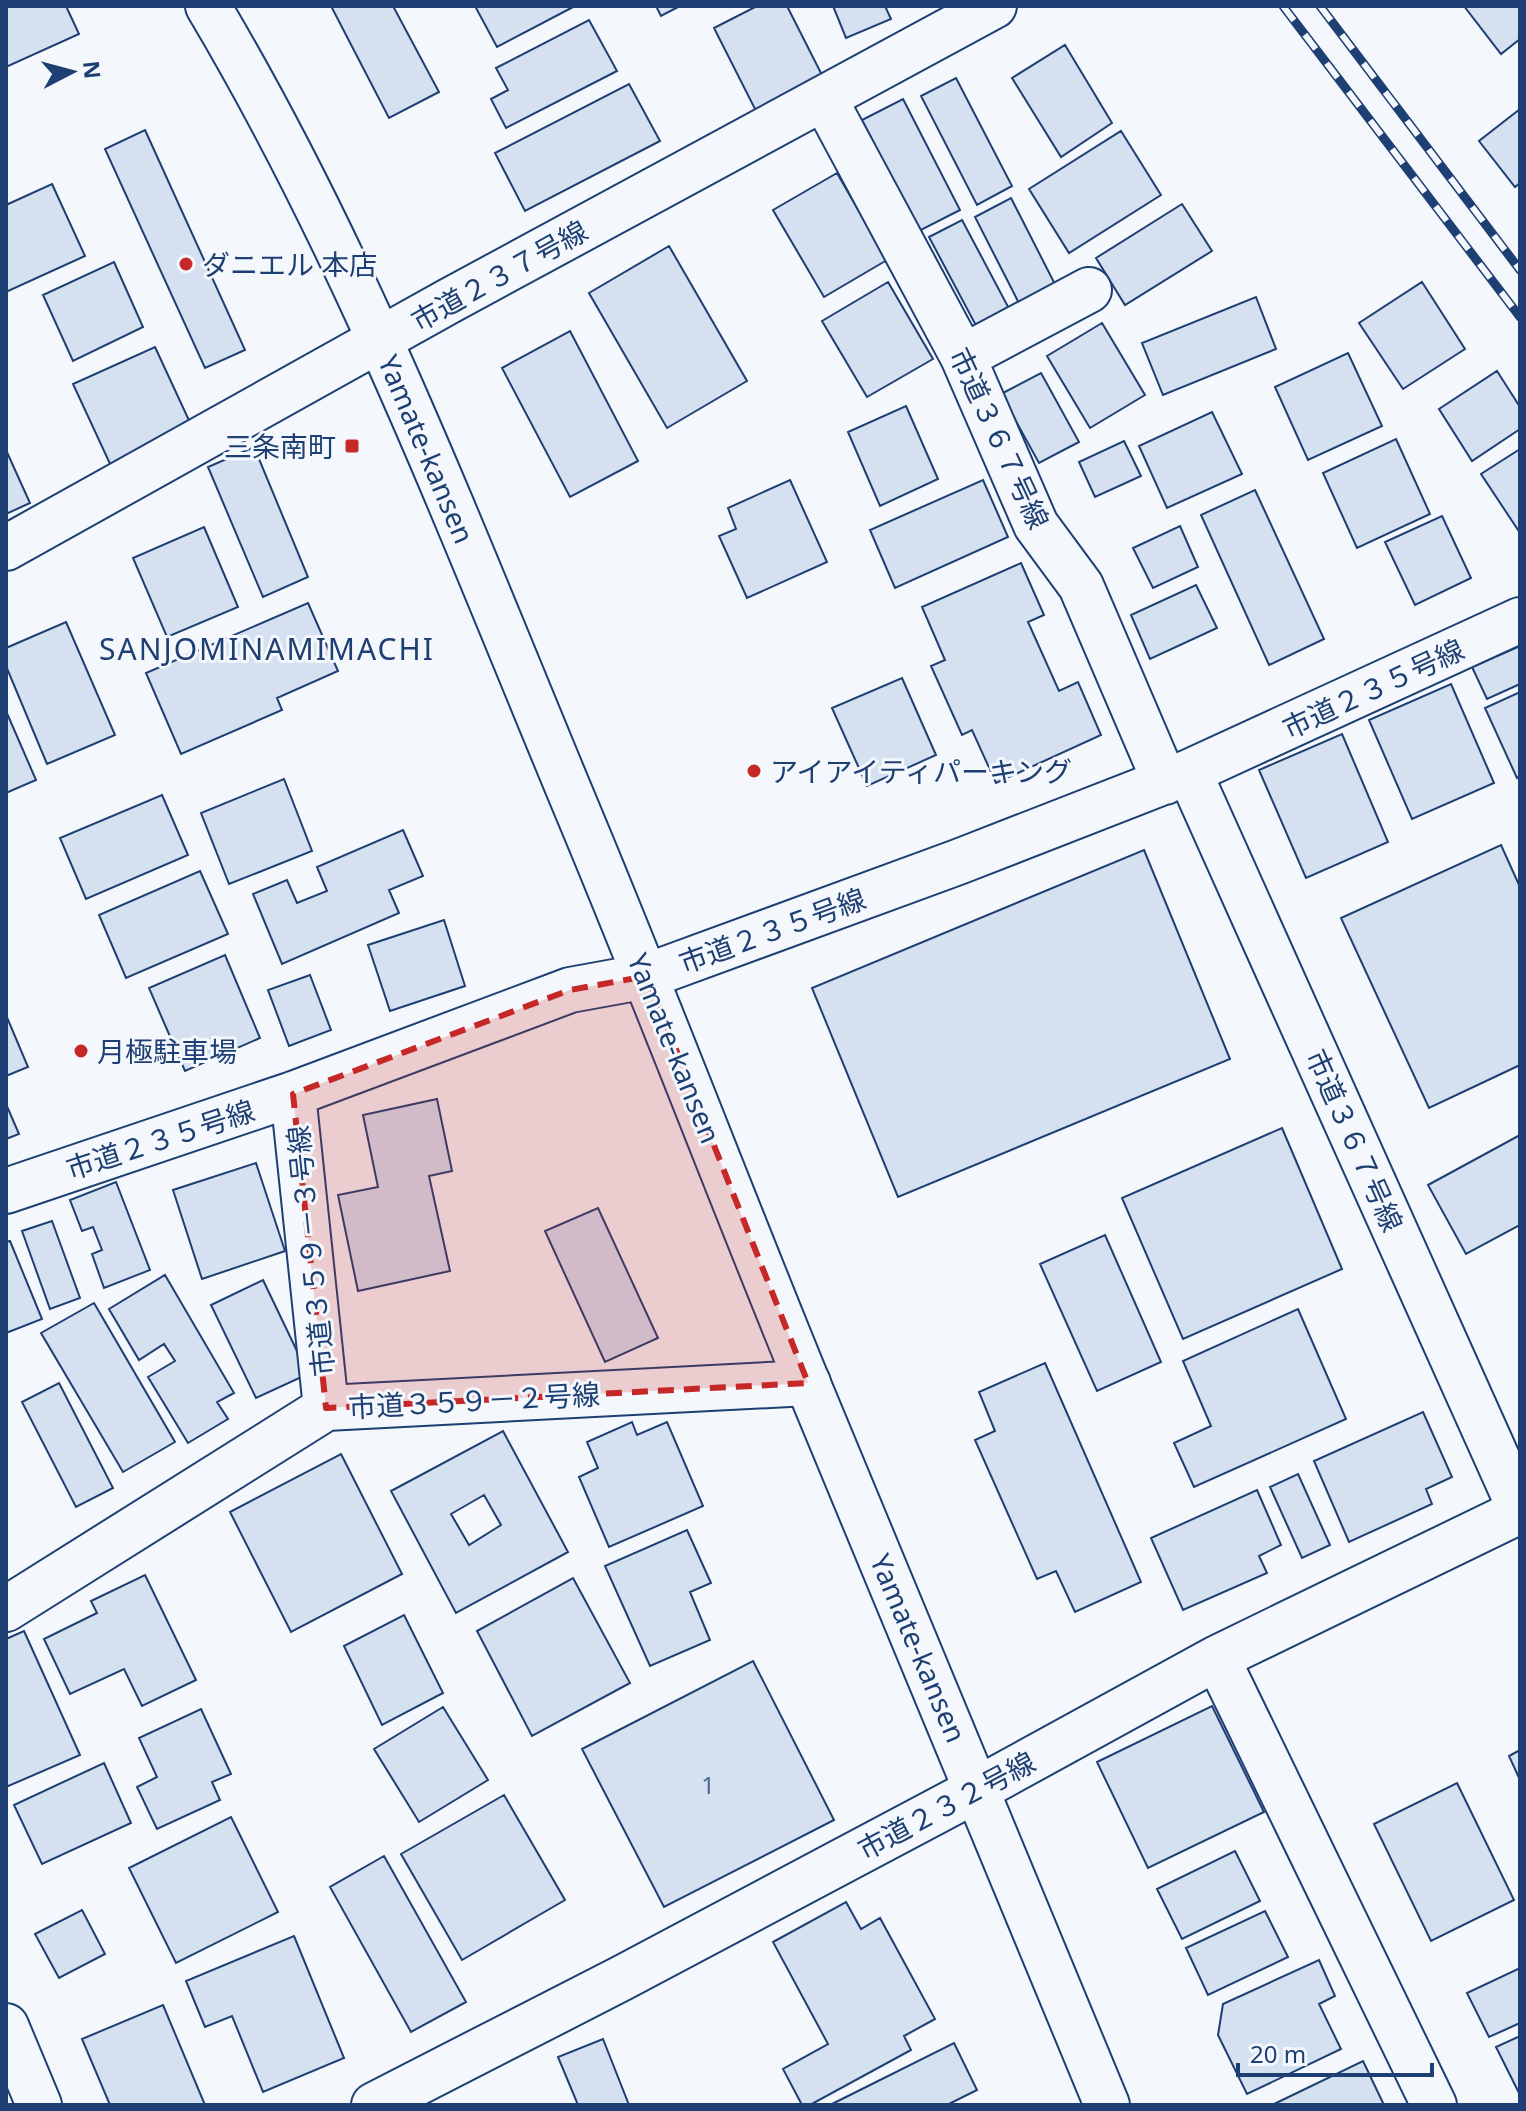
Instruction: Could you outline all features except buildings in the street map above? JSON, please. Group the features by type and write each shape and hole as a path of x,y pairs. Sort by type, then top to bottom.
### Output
{"street":[{"name":"Yamate-kansen","path":"208,6 242,63 318,207 381,339 647,976 808,1383 1107,2105"},
{"name":"市道２３７号線","path":"6,548 381,339 994,6"},
{"name":"市道３６７号線","path":"824,98 963,357 1036,525 1081,586 1177,777 1520,1510"},
{"path":"963,357 1089,290"},
{"name":"市道２３５号線","path":"6,1191 293,1094 570,990 647,976 958,862 1177,777 1520,620"},
{"name":"市道３５９－３号線","path":"293,1094 326,1408"},
{"name":"市道３５９－２号線","path":"6,1609 326,1408 808,1383"},
{"name":"市道２３２号線","path":"374,2105 635,1971 1217,1658 1520,1510"},
{"path":"1217,1658 1434,2105"},
{"path":"6,2026 39,2105"}],"highlighted area":[{"path":"647,976 808,1383 326,1408 293,1094 570,990"}],"railway":[{"path":"1283,6 1520,317"},
{"path":"1320,6 1520,270"}],"place":[{"name":"ダニエル 本店","path":"186,264"},
{"name":"三条南町","path":"352,446"},
{"name":"アイアイティパーキング","path":"754,771"},
{"name":"月極駐車場","path":"81,1051"}],"district":[{"name":"SANJOMINAMIMACHI","path":"267,648"}]}
